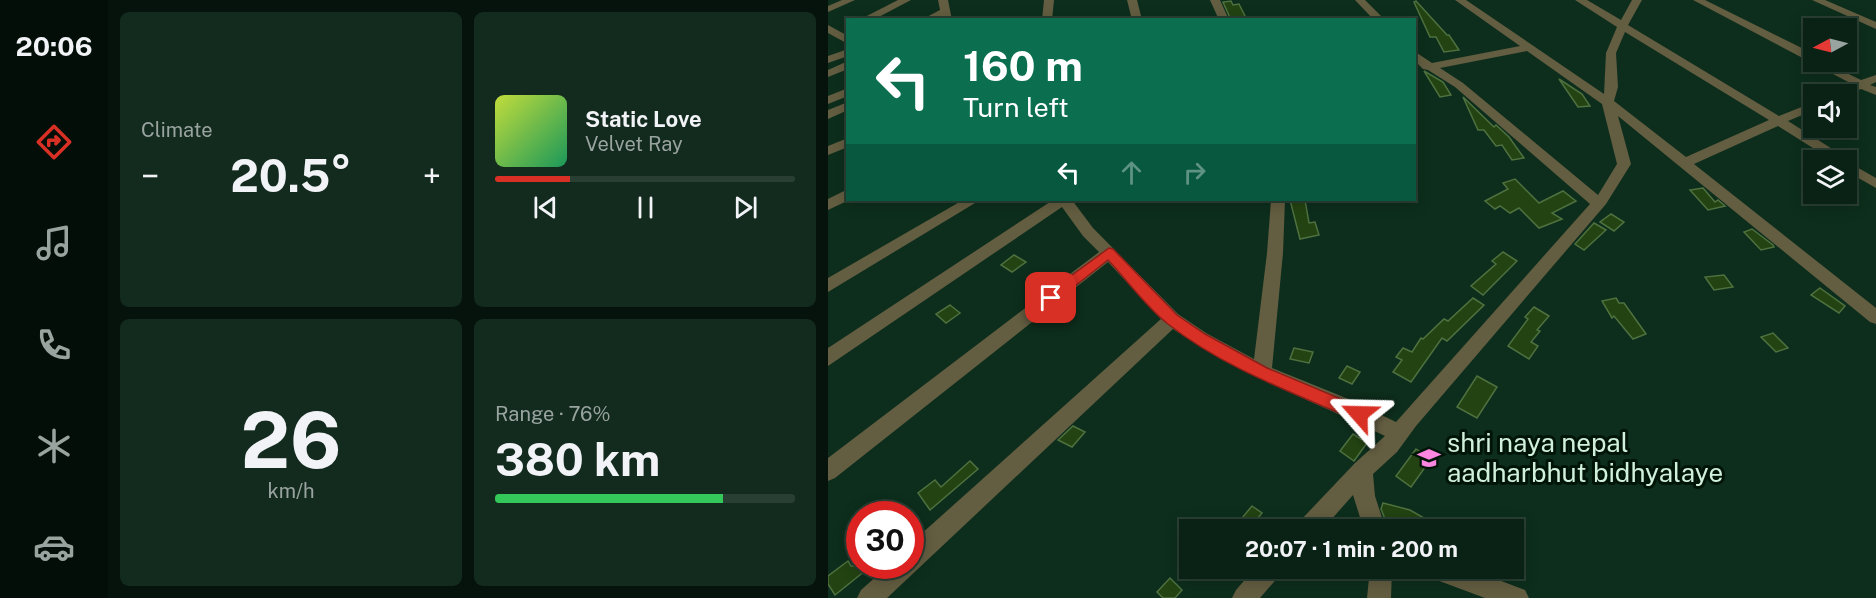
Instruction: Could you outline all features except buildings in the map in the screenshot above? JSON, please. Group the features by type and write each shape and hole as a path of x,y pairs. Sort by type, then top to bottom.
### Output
{"street":[{"path":"828,9 850,0"},
{"path":"868,18 906,0"},
{"path":"943,0 945,17"},
{"path":"1047,18 1049,0"},
{"path":"1132,0 1136,18"},
{"path":"1215,0 1223,18"},
{"path":"1360,0 1378,18"},
{"path":"1460,0 1608,102 1876,317"},
{"path":"1580,0 1825,150"},
{"path":"1317,519 1362,470 1390,445 1598,203 1624,164 1608,102 1612,87 1611,54 1637,0"},
{"path":"1698,0 1803,54"},
{"path":"1817,0 1876,26"},
{"path":"829,29 846,28"},
{"path":"829,29 846,40"},
{"path":"1416,69 1530,47"},
{"path":"828,60 846,53"},
{"path":"1416,56 1428,67 1440,71 1459,85 1598,203"},
{"path":"828,74 846,65"},
{"path":"1838,72 1876,93"},
{"path":"1857,86 1876,78"},
{"path":"828,100 846,92"},
{"path":"828,115 846,106"},
{"path":"1684,163 1803,110"},
{"path":"828,151 846,142"},
{"path":"1857,172 1876,184"},
{"path":"828,205 846,196"},
{"path":"828,286 971,201"},
{"path":"828,358 1063,201"},
{"path":"1065,201 1088,232 1172,319 1200,339 1262,372 1339,404 1399,433"},
{"path":"1262,372 1275,253 1278,201"},
{"path":"828,471 1109,253"},
{"path":"924,547 1172,319"},
{"path":"1362,470 1364,496 1371,519"},
{"path":"869,598 890,579"},
{"path":"1244,598 1261,579"},
{"path":"1379,598 1380,579"},
{"path":"1464,579 1517,598"}],"place":[{"name":"shri naya nepal aadharbhut bidhyalaye","path":"1429,458"}],"route":[{"path":"1051,298 1109,253 1172,319 1200,339 1262,372 1359,414"}]}
